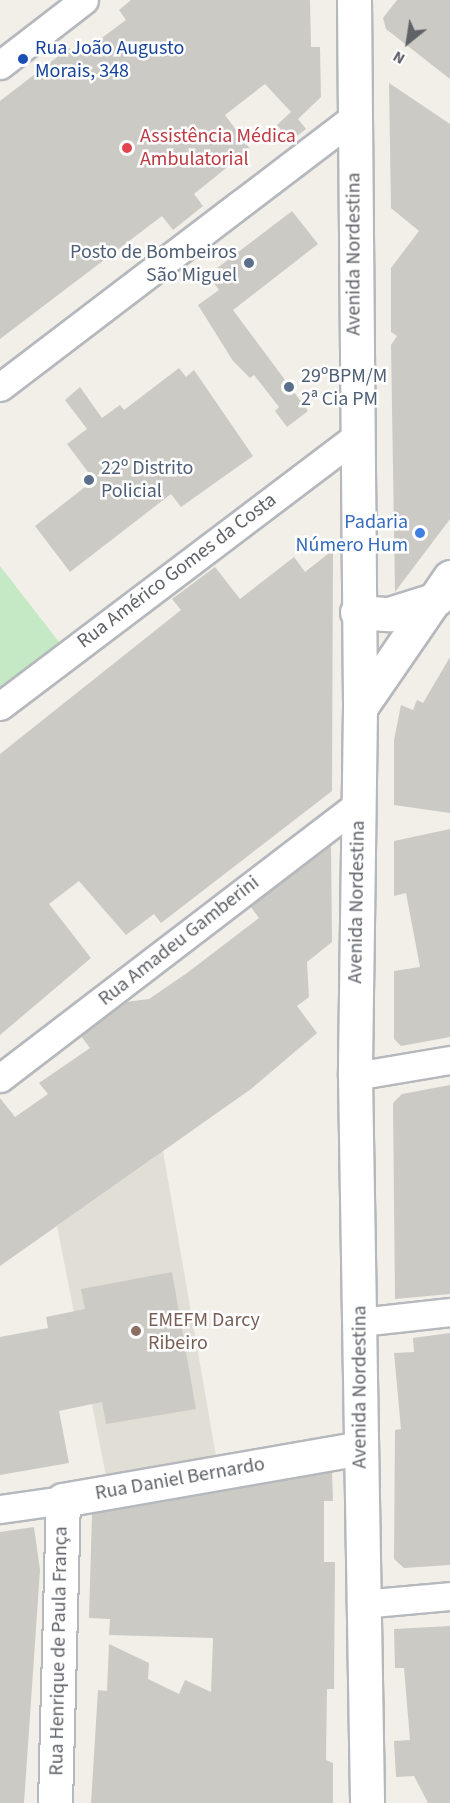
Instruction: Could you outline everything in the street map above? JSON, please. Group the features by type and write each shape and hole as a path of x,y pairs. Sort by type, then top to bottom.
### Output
{"main road":[{"name":"Avenida Nordestina","path":"354,0 355,438 360,708 355,1076 367,1803"},
{"path":"357,612 389,614 446,592"},
{"path":"360,708 446,592"},
{"name":"Rua Daniel Bernardo","path":"63,1500 360,1448"},
{"name":"Rua Henrique de Paula França","path":"56,1803 63,1500"}],"street":[{"path":"53,27 60,0"},
{"path":"0,65 53,27 84,0"},
{"path":"0,387 353,118"},
{"name":"Rua Américo Gomes da Costa","path":"0,706 355,438"},
{"name":"Rua Amadeu Gamberini","path":"0,1078 358,804"},
{"path":"355,1076 450,1060"},
{"path":"360,1322 450,1312"},
{"name":"Rua Daniel Bernardo","path":"0,1509 63,1500"},
{"path":"362,1604 450,1596"}],"shaded area":[{"name":"EMEFM Darcy Ribeiro","path":"163,1151 216,1456 106,1476 57,1226"}],"green space":[{"path":"0,566 66,651 0,704"}],"building":[{"path":"131,0 310,0 311,47 320,47 321,97 298,119 306,129 290,141 277,125 291,112 265,84 225,115 250,149 194,194 203,206 173,230 162,216 0,339 0,101 69,48 76,57 126,20 119,10"},
{"path":"397,0 450,0 450,79 386,29 383,18"},
{"path":"389,83 450,124 450,519 395,592 391,345 397,336 391,332 391,268 419,231 391,208"},
{"path":"292,211 318,244 233,310 308,411 287,427 275,411 279,407 254,375 250,378 233,361 198,305 219,290 208,275"},
{"path":"179,368 186,377 194,370 253,456 181,507 171,494 70,572 35,526 94,480 67,444 87,429 65,400 80,387 102,418 120,405 124,410"},
{"path":"333,550 332,791 161,923 154,914 126,935 79,881 49,904 91,958 0,1035 0,754 181,610 172,599 215,567 240,599 294,557 305,572"},
{"path":"450,657 450,813 394,805 394,740 401,705 413,710 417,700 423,703"},
{"path":"450,829 450,1037 401,1046 394,1039 394,971 420,967 406,893 394,896 394,841"},
{"path":"331,845 332,942 307,962 309,997 297,1006 317,1033 251,1089 0,1266 0,1098 15,1117 48,1094 39,1083 90,1048 81,1036 126,1002 149,999 259,918 250,906"},
{"path":"450,1085 450,1294 395,1299 393,1103 402,1094"},
{"path":"172,1272 196,1409 106,1424 102,1402 59,1411 69,1463 0,1475 0,1337 48,1328 46,1317 85,1309 81,1289"},
{"path":"450,1333 450,1565 404,1568 394,1559 395,1430 401,1429 394,1353 414,1352 413,1338"},
{"path":"332,1472 333,1501 324,1501 324,1562 335,1562 334,1689 327,1689 326,1760 333,1763 333,1803 91,1803 98,1690 107,1691 109,1644 149,1663 148,1679 179,1694 185,1680 211,1692 213,1638 109,1635 110,1619 89,1618 92,1514"},
{"path":"34,1527 40,1570 24,1803 0,1803 0,1532"},
{"path":"450,1626 450,1803 428,1803 414,1776 396,1777 394,1741 410,1740 404,1668 395,1668 394,1629"}],"place":[{"name":"Rua João Augusto Morais, 348","path":"23,59"},
{"name":"Assistência Médica Ambulatorial","path":"127,148"},
{"name":"Posto de Bombeiros São Miguel","path":"249,263"},
{"name":"29ºBPM/M 2ª Cia PM","path":"289,387"},
{"name":"22º Distrito Policial","path":"89,480"},
{"name":"Padaria Número Hum","path":"420,533"},
{"name":"EMEFM Darcy Ribeiro","path":"136,1331"}]}
